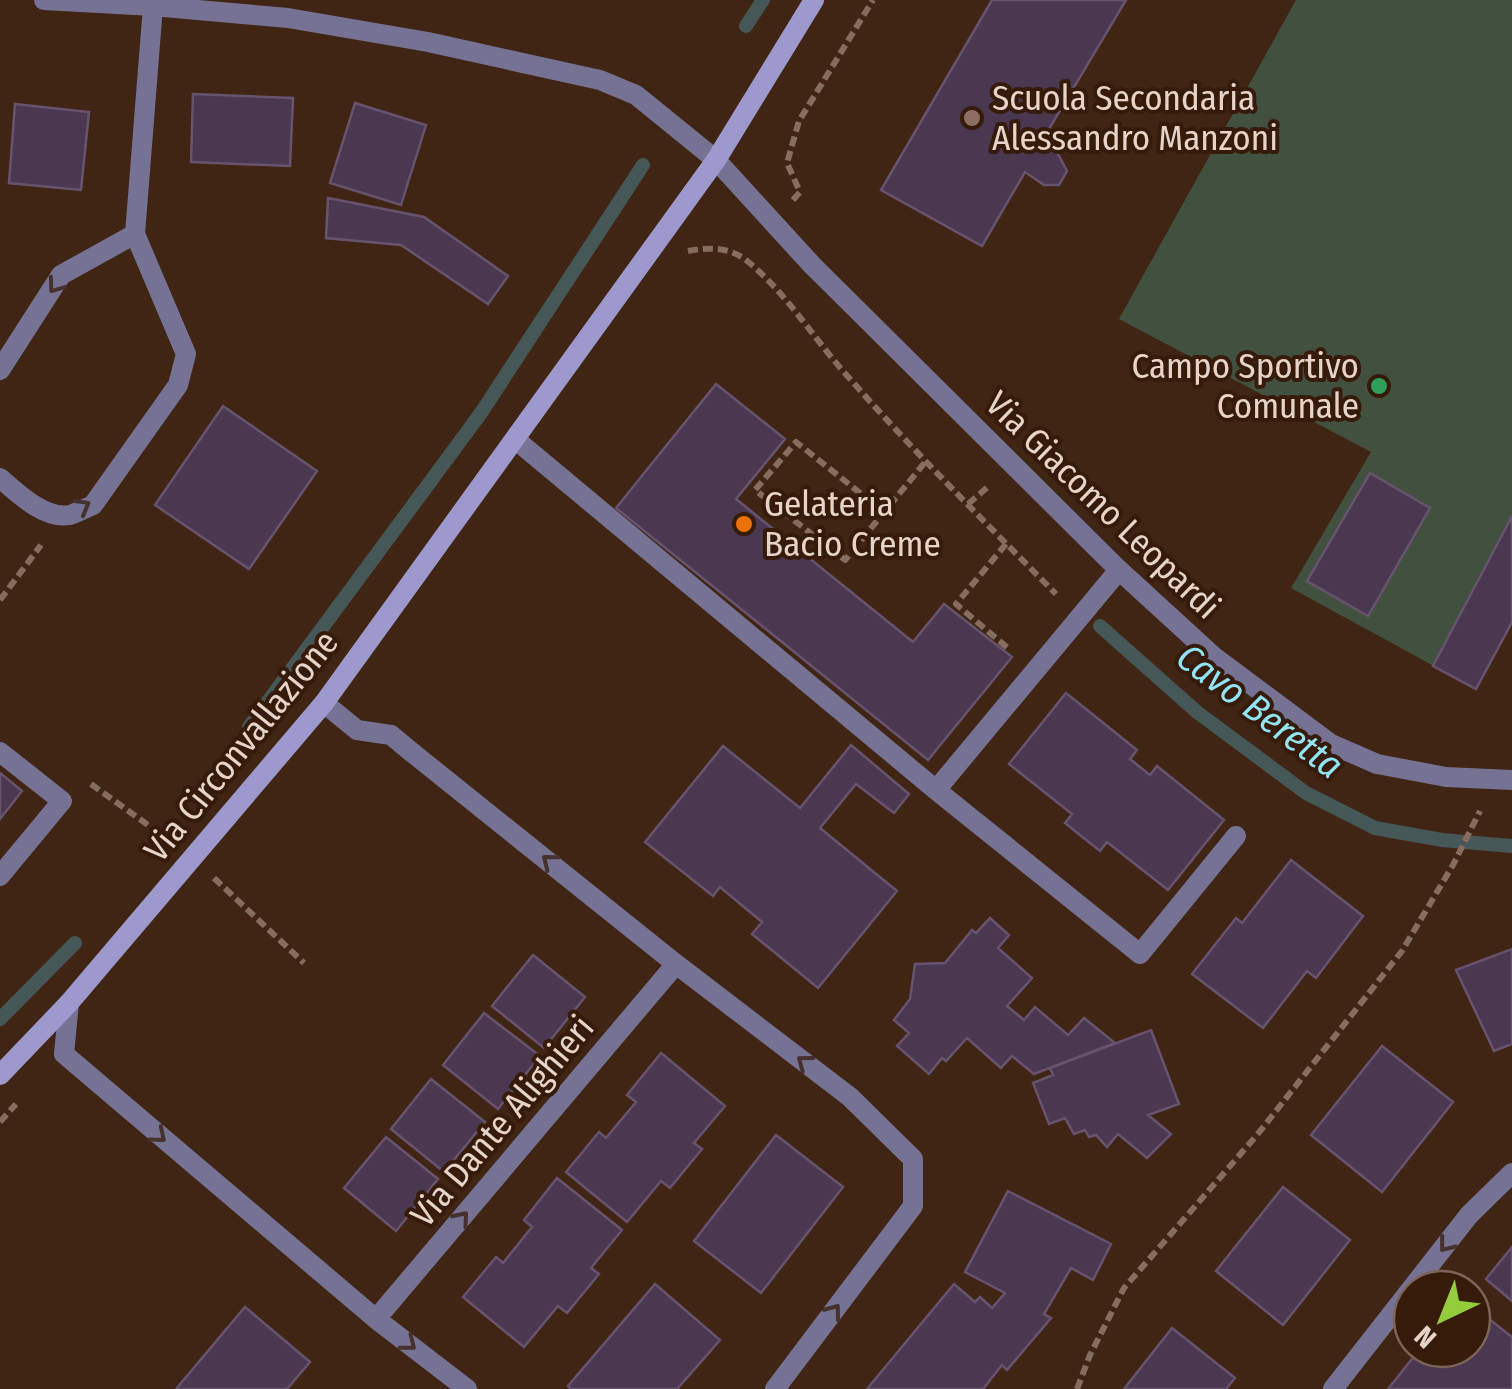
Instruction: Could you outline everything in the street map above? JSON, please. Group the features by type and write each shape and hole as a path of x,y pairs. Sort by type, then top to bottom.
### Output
{"street":[{"name":"Via Giacomo Leopardi","path":"44,0 288,18 428,42 600,80 636,95 716,160 812,265 1013,466 1118,570 1213,656 1330,744 1377,764 1446,777 1512,780"},
{"name":"Via Circonvallazione","path":"0,1075 69,1004 324,703 716,160 814,0"},
{"path":"0,478 21,496 55,515 70,515 93,505 178,385 186,354 136,234 152,6"},
{"path":"0,370 61,275 136,234"},
{"path":"514,442 1140,954 1236,836"},
{"path":"936,790 1118,570"},
{"path":"324,703 357,730 391,736 676,964 850,1097 914,1159 912,1206 775,1389"},
{"path":"0,752 62,801 0,876"},
{"name":"Via Dante Alighieri","path":"376,1319 676,964"},
{"path":"69,1004 64,1054 376,1319 466,1389"},
{"path":"1333,1389 1468,1216 1512,1173"}],"path":[{"path":"873,0 798,122 787,163 800,192 743,257 782,296 826,354 1006,544 1069,607 1086,608"},
{"path":"884,512 796,442 755,490 845,560 926,461"},
{"path":"968,504 1013,466"},
{"path":"0,600 42,542 55,515"},
{"path":"1006,544 956,604 1034,671"},
{"path":"132,816 164,836 304,962"},
{"path":"1078,1389 1090,1354 1124,1288 1257,1135 1402,951 1478,818"}],"green space":[{"name":"Campo Sportivo Comunale","path":"1296,0 1512,0 1512,620 1476,689 1291,588 1371,452 1119,319"}],"building":[{"path":"992,0 1126,0 1040,144 1058,154 1067,171 1059,185 1044,185 1025,172 982,246 881,190"},
{"path":"193,94 293,98 290,166 191,162"},
{"path":"355,103 426,125 401,205 330,183"},
{"path":"15,104 89,112 81,190 9,183"},
{"path":"328,198 424,217 508,276 488,304 401,245 326,238"},
{"path":"716,384 785,439 736,499 913,642 944,604 1012,657 928,760 616,508"},
{"path":"223,406 317,471 249,569 155,505"},
{"path":"1370,473 1430,508 1368,616 1307,581"},
{"path":"1512,516 1512,622 1476,689 1433,666"},
{"path":"1066,693 1137,750 1130,759 1150,775 1157,766 1224,820 1168,890 1107,842 1100,851 1065,823 1072,814 1009,764"},
{"path":"851,745 909,794 894,813 856,784 820,828 897,891 818,988 752,934 762,922 720,887 713,896 645,842 723,746 800,808"},
{"path":"0,773 22,791 0,819"},
{"path":"1291,860 1363,916 1316,978 1307,971 1263,1028 1192,974 1236,918 1242,923"},
{"path":"990,918 1009,935 998,948 1032,978 1007,1006 1024,1020 1035,1007 1068,1035 1084,1018 1115,1043 1034,1074 1012,1056 1001,1068 967,1038 929,1074 897,1046 909,1033 894,1020 910,999 915,964 945,963 972,930 976,933"},
{"path":"1512,949 1512,1044 1494,1051 1456,970"},
{"path":"533,955 585,997 544,1048 492,1006"},
{"path":"484,1013 540,1056 498,1109 443,1065"},
{"path":"1151,1030 1179,1104 1148,1115 1171,1134 1147,1158 1118,1134 1107,1147 1096,1135 1089,1137 1085,1130 1074,1134 1065,1118 1049,1124 1033,1083 1053,1075 1050,1068"},
{"path":"1382,1046 1453,1102 1382,1192 1311,1135"},
{"path":"661,1053 725,1106 694,1143 702,1149 670,1188 661,1181 627,1222 566,1172 599,1132 606,1138 636,1102 627,1095"},
{"path":"431,1079 485,1122 444,1172 391,1129"},
{"path":"776,1135 843,1187 761,1293 694,1241"},
{"path":"386,1137 438,1179 396,1231 344,1188"},
{"path":"557,1178 622,1230 591,1268 599,1274 567,1313 558,1306 524,1347 463,1297 496,1257 503,1263 532,1227 524,1220"},
{"path":"1283,1187 1350,1240 1283,1325 1216,1271"},
{"path":"1008,1191 1111,1244 1093,1280 1071,1268 1044,1314 1051,1318 1007,1370 1002,1365 983,1389 867,1389 954,1284 975,1302 980,1297 992,1308 1005,1293 965,1272"},
{"path":"1512,1247 1512,1301 1492,1284 1492,1272"},
{"path":"655,1284 720,1340 677,1389 571,1389 568,1386"},
{"path":"245,1307 310,1362 287,1389 176,1389"},
{"path":"1492,1321 1512,1337 1512,1389 1388,1389 1404,1369 1492,1369"},
{"path":"1172,1328 1235,1378 1226,1389 1124,1389"}],"waterway":[{"path":"746,26 763,0"},
{"path":"249,727 481,413 643,165"},
{"name":"Cavo Beretta","path":"1100,626 1197,712 1306,793 1375,828 1442,840 1512,846"},
{"path":"0,1019 75,943"}],"place":[{"name":"Scuola Secondaria Alessandro Manzoni","path":"972,118"},
{"name":"Campo Sportivo Comunale","path":"1379,386"},
{"name":"Gelateria Bacio Creme","path":"744,524"}]}
